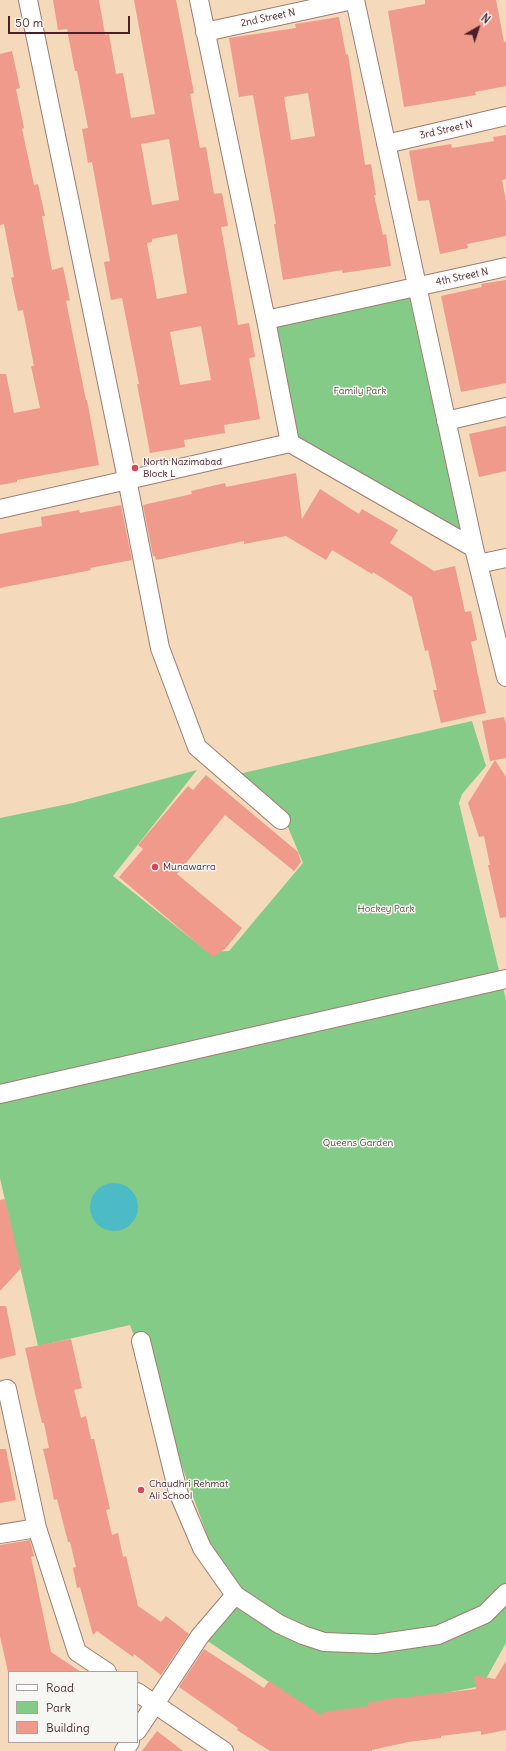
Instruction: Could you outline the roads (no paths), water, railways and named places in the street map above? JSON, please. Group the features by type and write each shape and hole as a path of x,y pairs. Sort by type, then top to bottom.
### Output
{"street":[{"path":"28,0 127,479 160,648 197,747 281,820"},
{"path":"199,0 290,442"},
{"path":"354,0 476,556 506,677"},
{"name":"2nd Street N","path":"205,32 354,0"},
{"name":"3rd Street N","path":"386,144 506,116"},
{"name":"4th Street N","path":"266,320 506,267"},
{"path":"446,421 506,407"},
{"path":"0,509 290,442 476,556 506,558"},
{"path":"0,1094 506,979"},
{"path":"141,1341 178,1492 202,1548 235,1594 279,1624 303,1635 324,1642 376,1644 438,1635 485,1614 506,1593"},
{"path":"4,1390 38,1528 77,1652 106,1671"},
{"path":"0,1534 38,1528"},
{"path":"138,1730 200,1636 235,1594"},
{"path":"138,1693 224,1751"}],"water":[{"path":"114,1183 123,1185 131,1190 136,1198 138,1207 136,1216 131,1224 123,1229 114,1231 105,1229 97,1224 92,1216 90,1207 92,1198 97,1190 105,1185"}],"place":[{"name":"North Nazimabad Block L","path":"135,468"},
{"name":"Munawarra","path":"155,867"},
{"name":"Chaudhri Rehmat Ali School","path":"141,1490"}],"park label":[{"name":"Family Park","path":"360,391"},
{"name":"Hockey Park","path":"386,909"},
{"name":"Queens Garden","path":"358,1143"}]}
